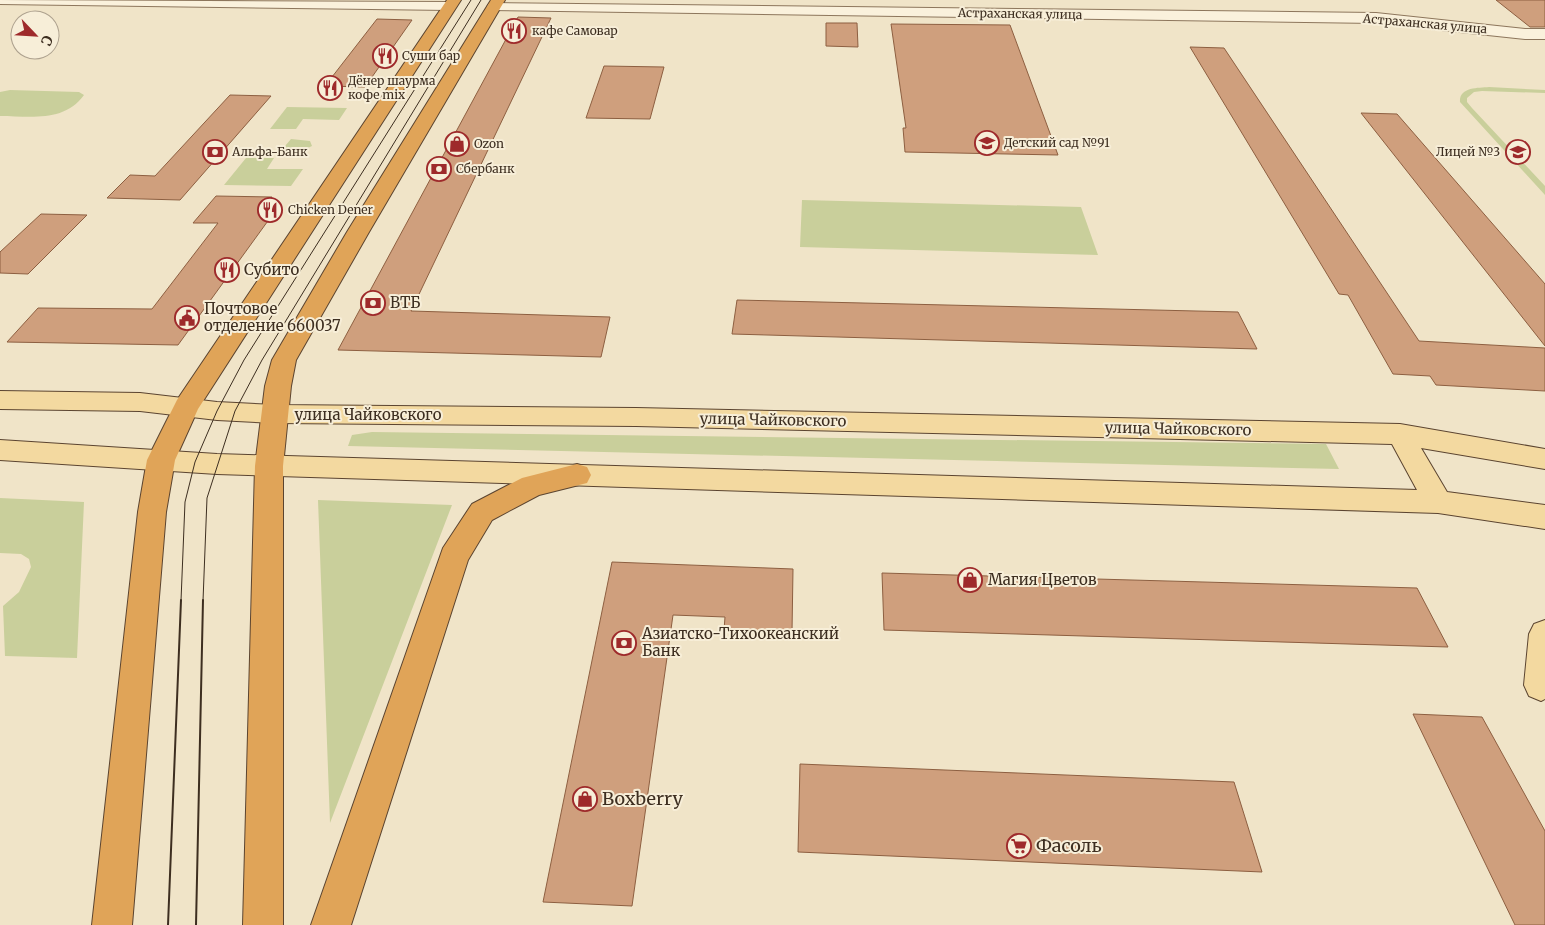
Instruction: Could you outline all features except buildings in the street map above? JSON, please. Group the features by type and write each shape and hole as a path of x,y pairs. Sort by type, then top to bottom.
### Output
{"highway":[{"path":"112,925 152,512 161,460 186,407 452,3"},
{"path":"263,925 269,466 278,386 284,360 496,3"},
{"path":"331,925 454,557 482,512 532,486 577,475"}],"main road":[{"name":"улица Чайковского","path":"0,400 140,402 276,414 636,417 1400,434 1545,459"},
{"path":"1400,434 1438,502"},
{"path":"0,450 269,466 1438,502 1545,517"},
{"path":"1541,685 1545,634"}],"street":[{"path":"0,0 452,3"},
{"path":"1220,0 1223,16"},
{"name":"Астраханская улица","path":"496,3 1376,18 1525,34 1545,34"}],"green space":[{"path":"1489,87 1545,90 1545,93 1474,92 1467,98 1467,102 1545,186 1545,195 1460,102 1463,93 1466,91"},
{"path":"10,90 79,92 84,95 76,104 56,114 34,117 0,116 0,92"},
{"path":"287,107 347,108 339,120 303,119 296,129 270,129"},
{"path":"291,139 310,141 312,146 299,152 280,152"},
{"path":"246,158 274,158 267,169 303,169 291,186 224,185"},
{"path":"802,200 1081,207 1098,255 800,247"},
{"path":"372,432 1326,444 1339,469 348,446 352,435"},
{"path":"0,498 84,502 77,658 5,656 3,606 19,592 31,567 29,559 21,554 0,553"},
{"path":"318,500 452,505 330,823"}],"tram line":[{"path":"181,601 185,502 195,462 217,411 244,360 471,0"},
{"path":"203,601 207,498 235,411 262,360 481,0"},
{"path":"168,925 181,600"},
{"path":"196,925 203,600"}],"place":[{"name":"кафе Самовар","path":"514,31"},
{"name":"Суши бар","path":"385,56"},
{"name":"Дёнер шаурма кофе mix","path":"330,88"},
{"name":"Детский сад №91","path":"987,143"},
{"name":"Ozon","path":"457,144"},
{"name":"Альфа-Банк","path":"215,152"},
{"name":"Лицей №3","path":"1518,152"},
{"name":"Сбербанк","path":"439,169"},
{"name":"Chicken Dener","path":"270,210"},
{"name":"Субито","path":"227,270"},
{"name":"ВТБ","path":"373,303"},
{"name":"Почтовое отделение 660037","path":"187,318"},
{"name":"Магия Цветов","path":"970,580"},
{"name":"Азиатско-Тихоокеанский Банк","path":"624,643"},
{"name":"Boxberry","path":"585,799"},
{"name":"Фасоль","path":"1019,846"}]}
